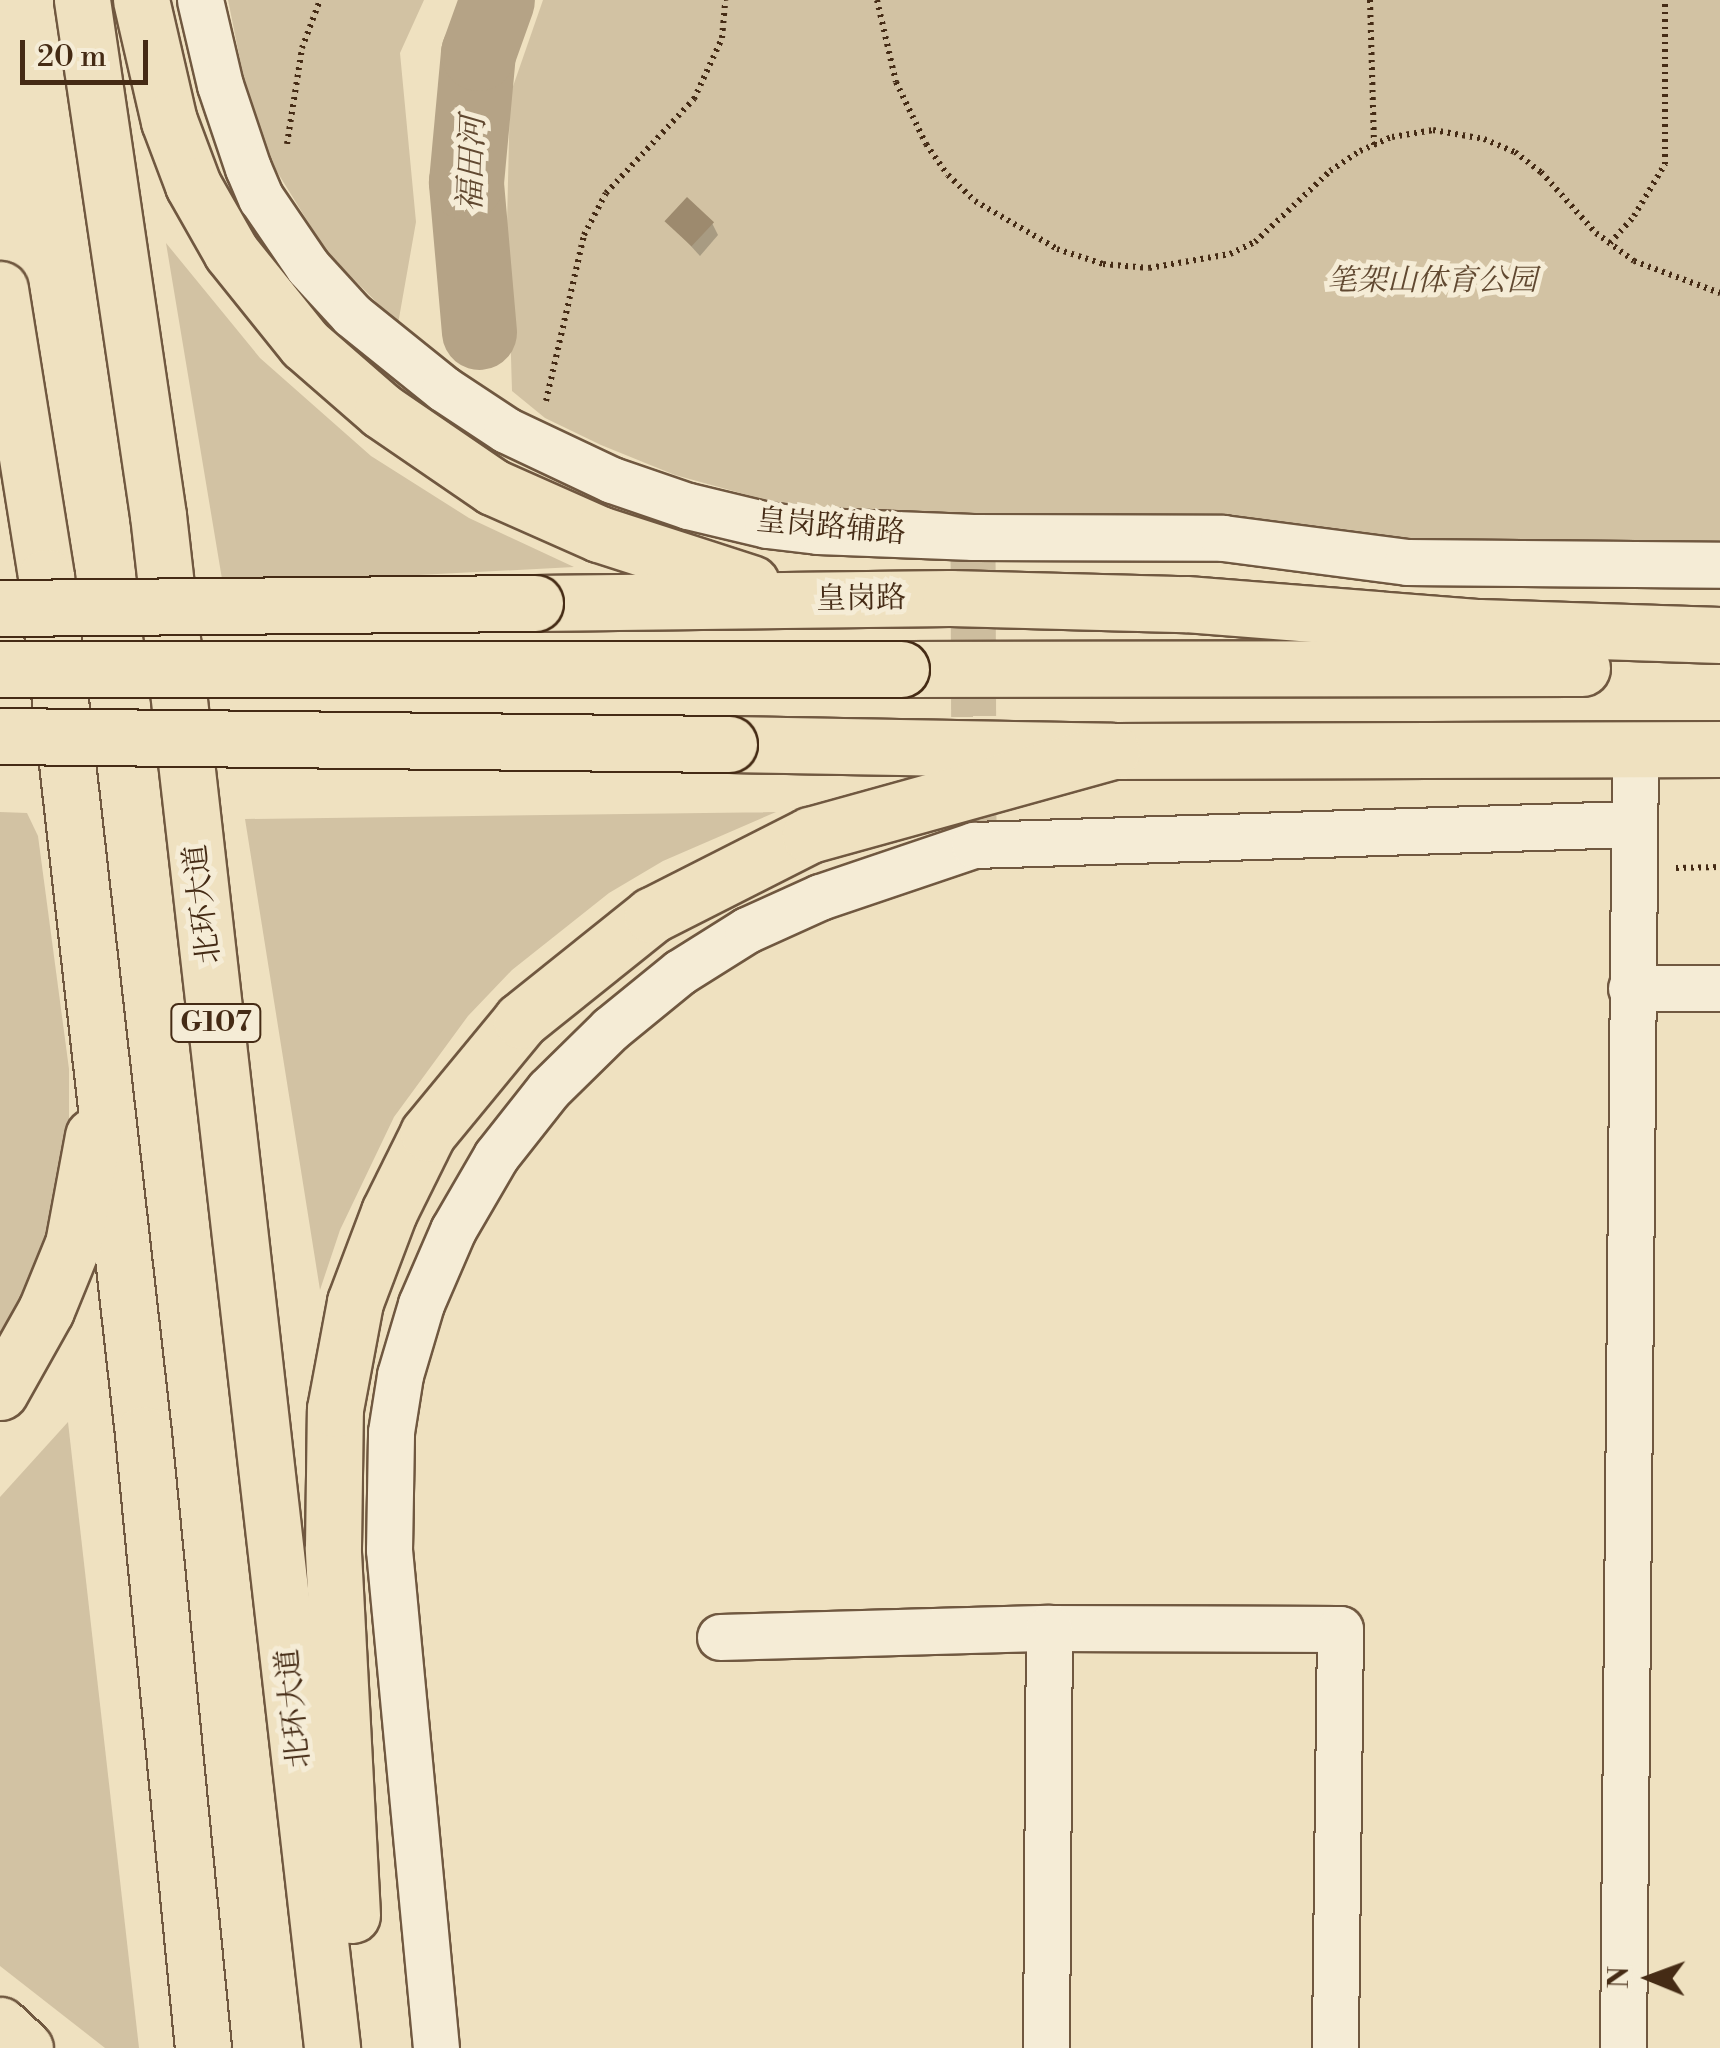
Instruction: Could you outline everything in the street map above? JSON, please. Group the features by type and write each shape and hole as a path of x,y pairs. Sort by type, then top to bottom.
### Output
{"highway":[{"name":"北环大道","path":"82,0 158,516 332,2048"},
{"path":"141,0 168,121 193,184 231,252 266,301 344,381 439,452 544,512 718,575 817,599"},
{"path":"0,290 46,577 104,1079 204,2048"},
{"name":"皇岗路","path":"0,608 817,599 1186,604 1445,625 1720,635"},
{"path":"0,669 1720,669"},
{"path":"0,736 1112,751 1720,749"},
{"path":"360,2048 333,1546 335,1409 356,1302 389,1212 428,1134 521,1020 652,915 810,835 1112,751"},
{"path":"0,1392 46,1310 73,1244 104,1079"},
{"path":"0,2026 26,2048"}],"street":[{"name":"皇岗路辅路","path":"200,0 220,85 248,168 282,232 308,267 352,315 444,389 506,430 612,480 688,506 767,526 818,531 973,538 1224,538 1407,562 1720,566"},
{"path":"1622,2048 1631,824 1635,750"},
{"path":"436,2048 389,1550 391,1432 400,1375 421,1304 453,1230 496,1156 549,1090 610,1028 680,972 747,930 820,897 974,846 1631,824"},
{"path":"1630,988 1720,988"},
{"path":"1046,2048 1050,1628"},
{"path":"720,1637 1050,1628 1340,1629 1335,2048"}],"path":[{"path":"284,162 302,48 320,0"},
{"path":"534,401 544,407 584,235 606,193 694,99 722,38 725,0"},
{"path":"876,0 896,82 926,144 948,175 1016,228 1057,249 1104,264 1149,268 1230,254 1268,232 1330,171 1374,145 1433,130 1484,140 1516,152 1610,243 1634,261 1720,293"},
{"path":"1370,0 1374,145"},
{"path":"1610,243 1634,216 1664,164 1666,0"},
{"path":"1666,868 1720,867"}],"green space":[{"path":"228,0 424,0 400,53 416,222 398,324 326,251 271,162 251,114"},
{"name":"笔架山体育公园","path":"543,0 1720,0 1720,556 828,517 675,475 601,445 545,418 512,391 507,224 510,95"},
{"path":"166,243 260,358 371,456 469,518 574,567 223,585"},
{"path":"0,812 27,813 38,836 69,1069 69,1128 51,1243 0,1365"},
{"path":"776,812 663,861 609,893 512,970 468,1016 394,1117 340,1230 320,1290 245,819"},
{"path":"68,1422 139,2048 105,2048 0,1966 0,1497"}],"building":[{"path":"687,197 714,222 692,246 664,221"}],"waterway":[{"name":"福田河","path":"479,332 466,182 478,53 497,0"}],"tunnel":[{"path":"973,537 974,845"}]}
